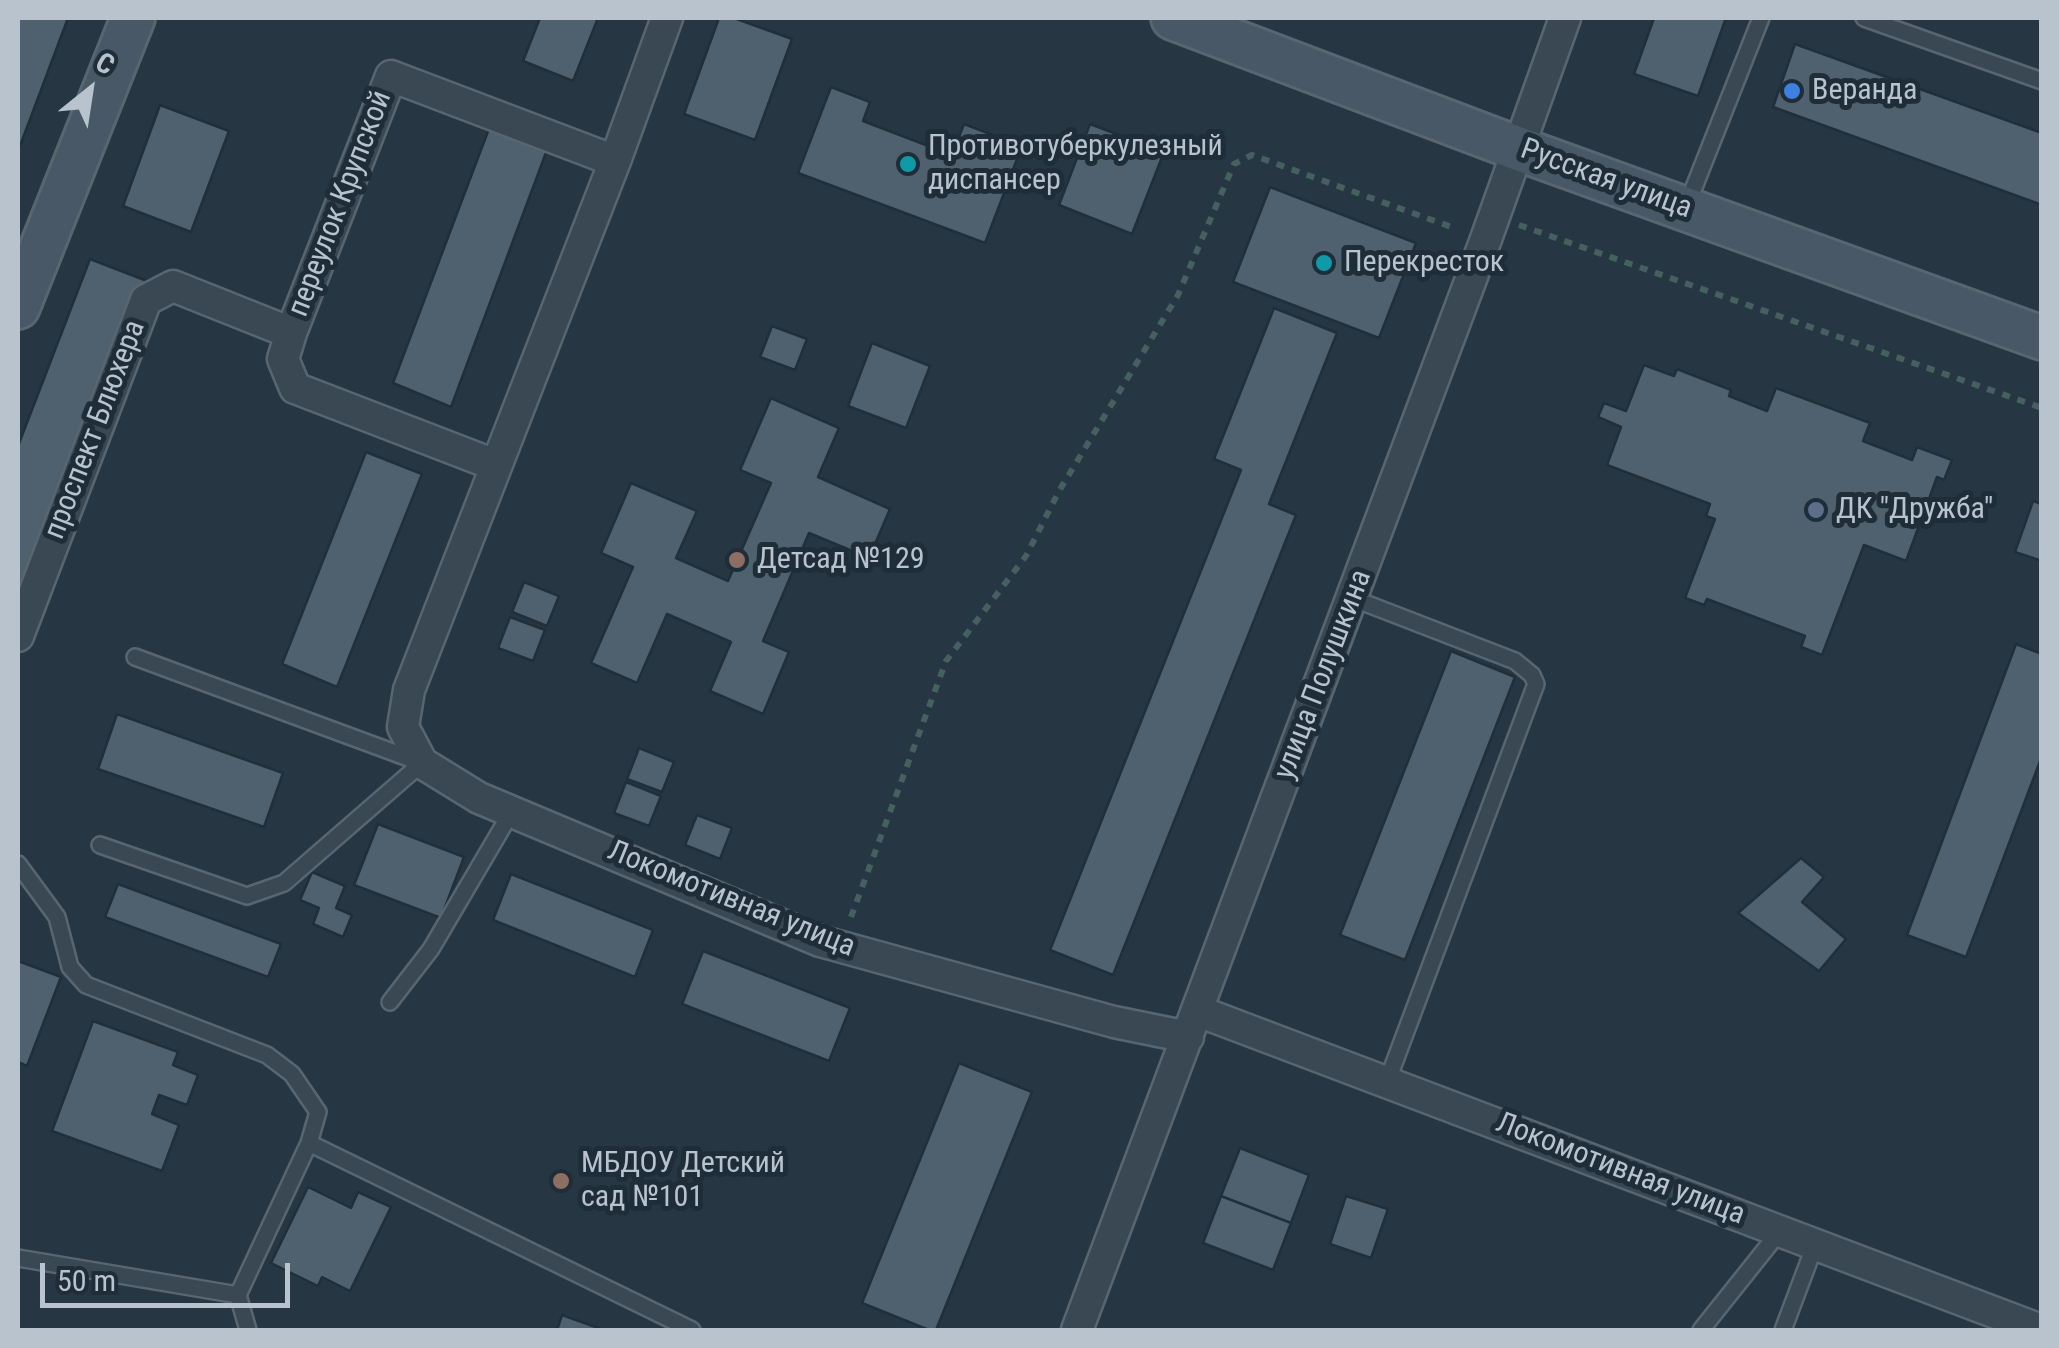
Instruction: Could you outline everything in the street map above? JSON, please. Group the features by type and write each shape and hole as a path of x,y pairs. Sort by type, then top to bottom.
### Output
{"street":[{"path":"18,307 133,18"},
{"path":"422,764 403,727 409,690 668,18"},
{"name":"улица Полушкина","path":"1077,1330 1491,228 1565,18"},
{"name":"Русская улица","path":"1200,22 1519,149 2042,338"},
{"name":"переулок Крупской","path":"495,465 296,388 283,359 283,330 391,76 615,161"},
{"name":"проспект Блюхера","path":"18,636 146,300 173,286 283,330"},
{"name":"Локомотивная улица","path":"422,764 479,798 820,941 1114,1022 1193,1024 1387,1082 2042,1330"}],"lane":[{"path":"1686,209 1761,18"},
{"path":"1864,18 2042,81"},
{"path":"1352,598 1515,662 1532,675 1536,684 1387,1082"},
{"path":"100,846 248,896 284,883 422,764 135,657"},
{"path":"390,1002 430,949 512,812"},
{"path":"18,864 57,918 70,968 86,985 267,1055 292,1074 318,1112 309,1143 238,1295 248,1330"},
{"path":"309,1143 692,1330"},
{"path":"1701,1330 1780,1231"},
{"path":"1783,1330 1815,1245"},
{"path":"18,1258 238,1295"}],"path":[{"path":"840,946 946,661 1026,556 1059,492 1178,295 1234,164 1252,156 1491,228 2042,408"}],"building":[{"path":"18,18 68,18 20,146 18,145"},
{"path":"540,18 598,18 573,81 523,61"},
{"path":"719,18 734,18 792,39 755,140 684,114"},
{"path":"1654,18 1726,18 1698,96 1634,74"},
{"path":"1795,44 2042,133 2042,205 1773,107"},
{"name":"Противотуберкулезный диспансер","path":"831,87 870,102 863,121 952,155 964,124 1022,146 985,243 798,173"},
{"path":"160,105 229,131 191,232 123,206"},
{"path":"1090,124 1164,152 1132,234 1059,205"},
{"path":"490,126 547,150 451,407 393,383"},
{"name":"Перекресток","path":"1270,187 1416,243 1379,338 1233,282"},
{"path":"90,259 147,281 18,614 18,446"},
{"path":"1274,308 1337,333 1269,504 1296,515 1113,975 1050,950 1241,470 1214,459"},
{"path":"772,326 807,339 795,370 760,357"},
{"path":"872,343 930,366 906,428 848,406"},
{"name":"ДК \"Дружба\"","path":"1644,365 1674,376 1677,369 1731,390 1729,396 1767,411 1776,388 1870,423 1863,441 1912,460 1917,447 1952,460 1944,480 1937,477 1906,561 1864,545 1822,655 1801,647 1805,636 1707,599 1704,605 1685,598 1715,519 1706,516 1710,504 1607,465 1621,427 1598,417 1604,403 1626,411"},
{"path":"771,398 839,428 818,477 890,509 869,558 809,533 763,641 789,652 763,714 710,691 731,642 667,614 637,683 591,663 633,567 601,553 631,483 697,511 676,558 728,581 771,483 740,470"},
{"path":"366,452 422,474 337,687 282,664"},
{"path":"2033,501 2042,504 2042,561 2015,552"},
{"path":"524,582 559,596 547,626 512,612"},
{"path":"510,617 545,630 533,661 498,648"},
{"path":"2016,644 2042,654 2042,756 1966,957 1907,935"},
{"path":"1451,651 1515,677 1405,960 1340,935"},
{"path":"117,714 283,773 264,827 98,769"},
{"path":"639,748 674,762 662,792 627,779"},
{"path":"626,782 661,796 649,826 614,813"},
{"path":"697,815 732,828 720,859 685,845"},
{"path":"378,824 464,857 441,918 354,885"},
{"path":"1801,858 1824,877 1802,902 1846,939 1819,971 1738,913"},
{"path":"312,872 345,886 336,908 352,915 343,937 313,924 319,908 300,900"},
{"path":"511,874 653,930 635,977 493,920"},
{"path":"118,884 281,944 268,977 105,917"},
{"path":"703,951 850,1008 829,1061 682,1004"},
{"path":"18,961 61,977 27,1066 18,1062"},
{"path":"93,1021 178,1052 173,1065 198,1075 187,1105 159,1095 152,1114 179,1125 162,1171 52,1131"},
{"path":"959,1063 1032,1092 936,1330 929,1330 862,1303"},
{"path":"1240,1148 1309,1175 1291,1223 1221,1196"},
{"path":"308,1187 351,1208 358,1192 391,1207 350,1291 322,1277 318,1286 271,1263"},
{"path":"1221,1196 1291,1223 1273,1270 1203,1243"},
{"path":"1346,1196 1388,1209 1371,1258 1330,1244"},
{"path":"562,1315 604,1330 557,1330"}],"place":[{"name":"Веранда","path":"1792,91"},
{"name":"Противотуберкулезный диспансер","path":"908,164"},
{"name":"Перекресток","path":"1324,263"},
{"name":"ДК \"Дружба\"","path":"1816,510"},
{"name":"Детсад №129","path":"737,560"},
{"name":"МБДОУ Детский сад №101","path":"561,1181"}]}
